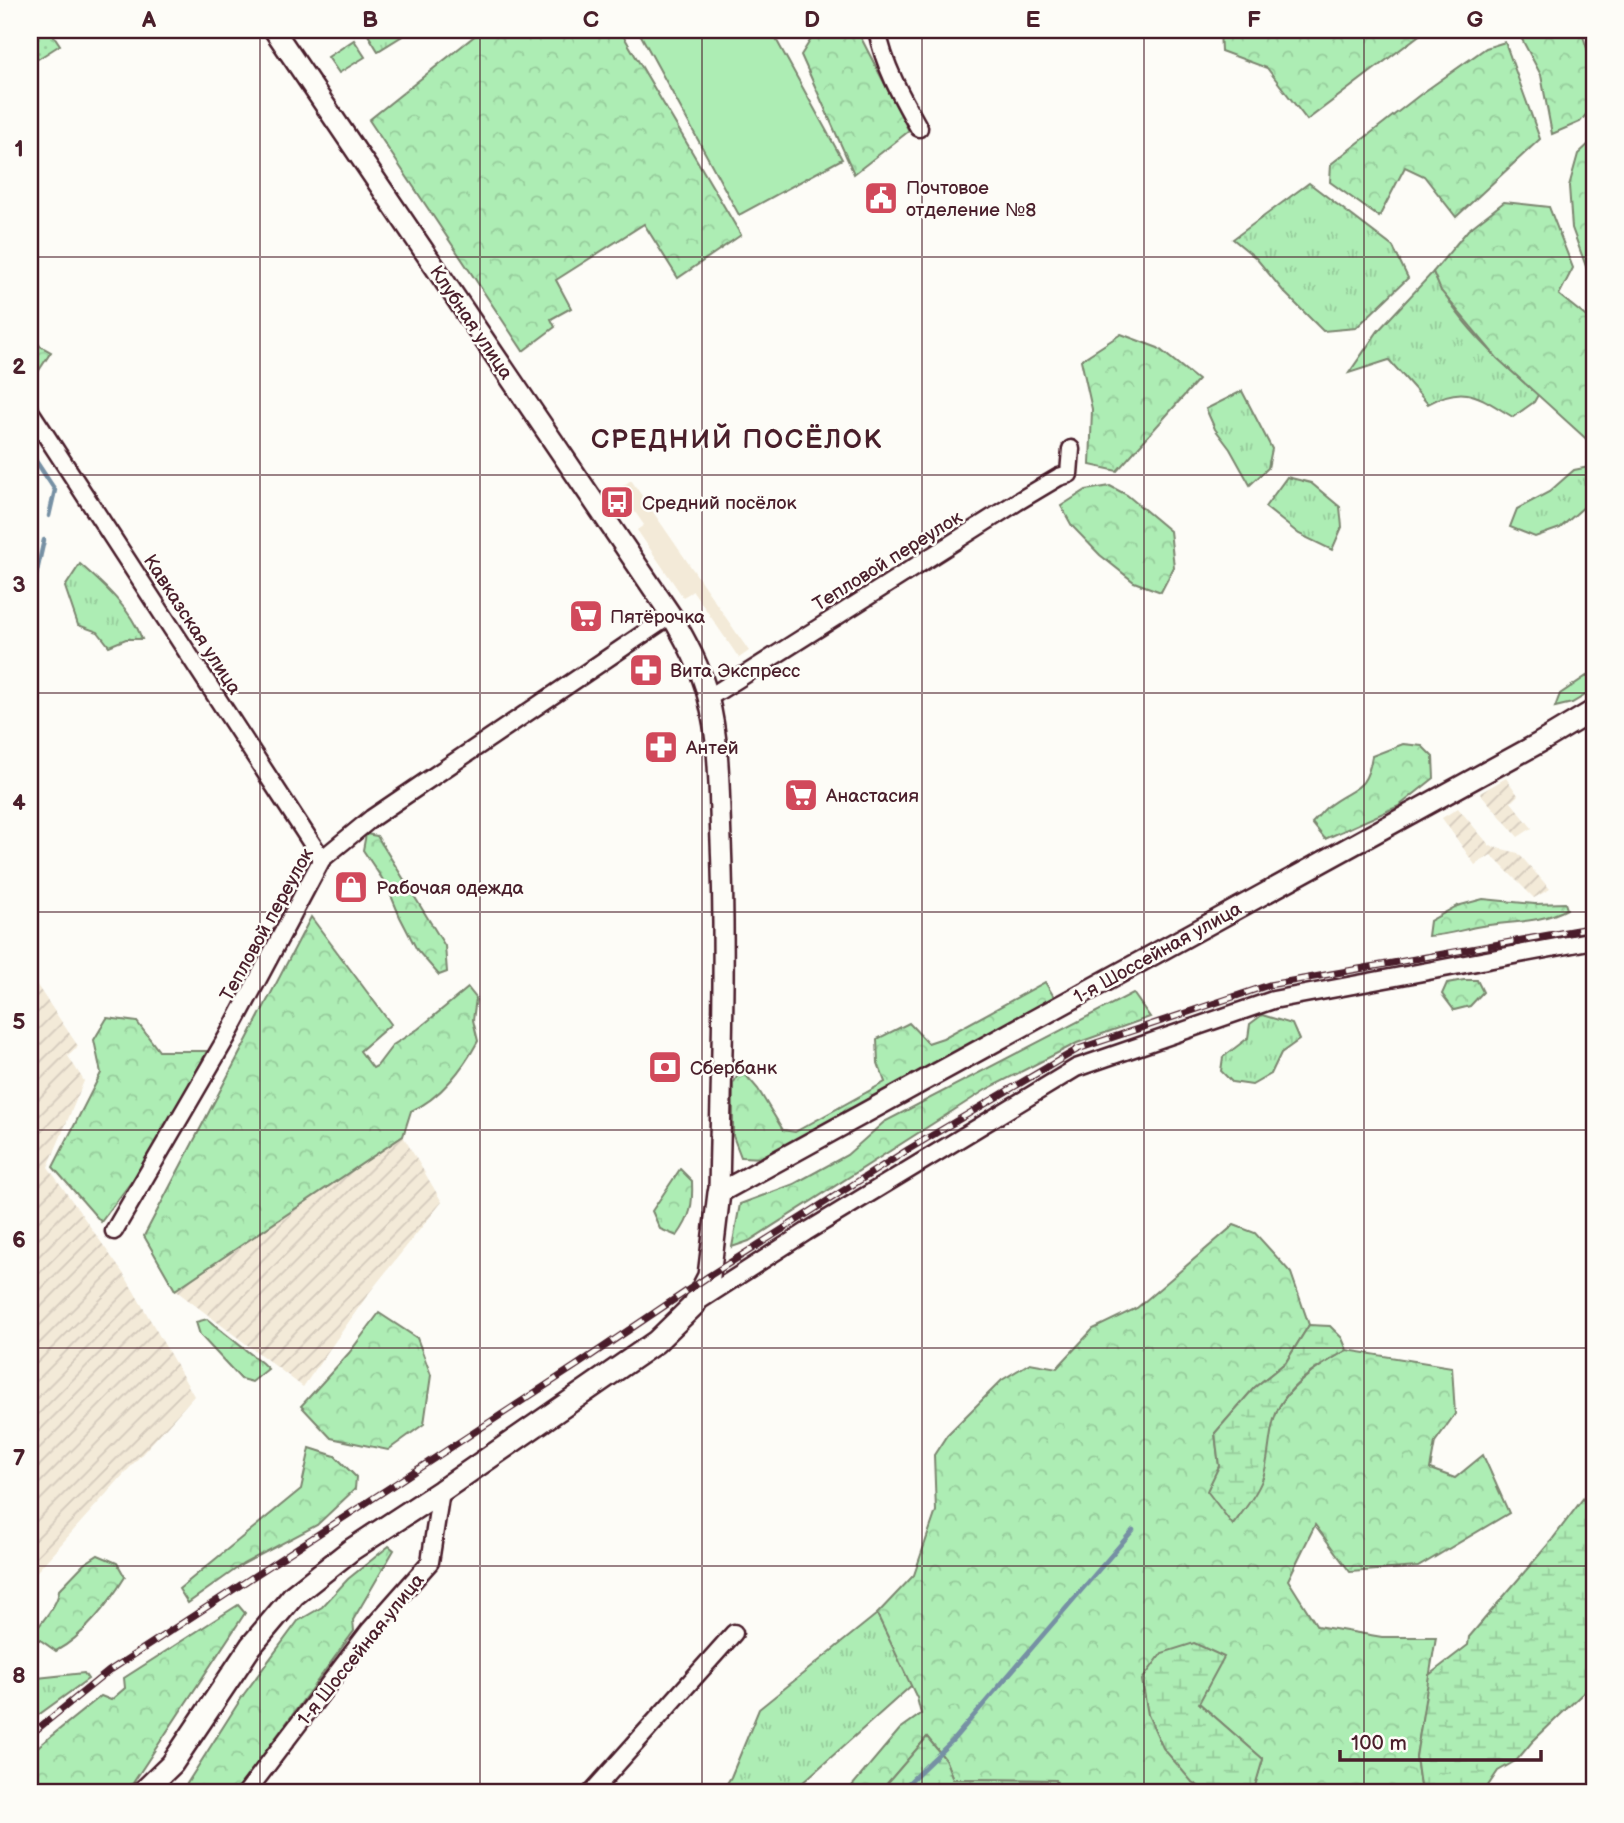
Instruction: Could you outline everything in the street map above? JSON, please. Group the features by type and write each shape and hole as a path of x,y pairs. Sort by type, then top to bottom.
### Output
{"main road":[{"path":"142,1793 172,1764 251,1646 294,1595 351,1550 656,1342 694,1305 709,1276 719,1193"}],"street":[{"name":"Клубная улица","path":"274,30 671,615 696,661 708,698 718,766 723,879 719,1193"},
{"path":"877,30 881,54 919,128"},
{"name":"Кавказская улица","path":"30,411 322,859"},
{"name":"Тепловой переулок","path":"708,698 1017,502 1069,474 1071,449"},
{"name":"Тепловой переулок","path":"114,1231 227,1037 322,859 372,818 671,615"},
{"name":"1-я Шоссейная улица","path":"719,1193 1539,743 1594,710"},
{"path":"694,1305 818,1225 1076,1069 1273,1000 1594,940"},
{"name":"1-я Шоссейная улица","path":"246,1793 369,1631 430,1562 441,1491"},
{"path":"591,1793 734,1633"}],"shaded area":[{"path":"631,480 749,651 739,658 693,591 683,597 637,530 644,525 619,489"},
{"path":"1506,778 1518,795 1511,802 1532,828 1518,837 1480,793"},
{"path":"1458,808 1490,846 1518,853 1550,889 1534,898 1491,855 1475,865 1442,818"},
{"path":"30,975 78,1046 68,1056 84,1081 48,1167 125,1276 194,1396 30,1579"},
{"path":"403,1136 442,1202 369,1293 303,1387 175,1290"}],"green space":[{"path":"30,30 50,30 60,45 38,59 30,47"},
{"path":"365,30 412,30 378,51"},
{"path":"482,30 620,30 741,235 678,278 644,224 556,280 571,308 551,319 555,327 523,351 369,120"},
{"path":"638,30 771,30 842,159 739,215"},
{"path":"817,30 857,30 909,131 854,174 801,55"},
{"path":"1220,30 1426,30 1307,120 1267,68 1221,51"},
{"path":"1517,30 1581,30 1594,70 1594,105 1580,122 1552,134 1541,75"},
{"path":"354,40 365,57 339,73 328,57"},
{"path":"1505,42 1540,139 1456,217 1424,176 1405,167 1379,217 1330,182 1331,164 1421,94 1486,48"},
{"path":"1594,139 1594,283 1572,228 1569,186 1578,154"},
{"path":"1309,183 1393,247 1408,278 1356,328 1323,331 1284,292 1256,258 1233,239"},
{"path":"1504,202 1549,207 1573,268 1559,295 1594,323 1594,446 1497,358 1441,291 1433,272 1468,230"},
{"path":"1433,272 1465,323 1493,354 1538,395 1534,402 1513,417 1482,399 1463,393 1441,397 1428,404 1389,360 1349,373 1378,331"},
{"path":"30,330 40,346 51,352 30,384"},
{"path":"1121,334 1158,348 1198,380 1117,471 1090,465 1092,409 1081,360"},
{"path":"1242,391 1272,449 1268,468 1250,485 1230,449 1215,429 1206,409"},
{"path":"1594,466 1594,498 1560,528 1535,537 1510,527 1517,509 1549,492 1574,470"},
{"path":"1287,477 1311,483 1340,507 1342,527 1332,550 1299,534 1265,507"},
{"path":"1110,486 1127,495 1170,531 1174,567 1161,592 1134,582 1100,555 1072,526 1061,506 1086,490"},
{"path":"80,564 124,608 142,639 126,639 109,646 98,632 78,625 65,587"},
{"path":"1594,671 1594,690 1572,703 1555,707 1560,694"},
{"path":"1403,744 1422,746 1433,757 1434,778 1399,806 1325,839 1312,823 1327,807 1362,783 1372,756"},
{"path":"366,834 377,836 445,946 447,972 439,975 417,950 387,886 363,850"},
{"path":"1483,899 1535,904 1565,903 1567,909 1534,920 1428,936 1430,921 1457,906"},
{"path":"311,917 391,1024 360,1051 373,1068 393,1045 418,1029 468,988 476,998 473,1020 478,1041 450,1081 432,1099 411,1111 403,1136 175,1290 144,1236"},
{"path":"1477,980 1483,992 1470,1006 1454,1010 1442,994 1447,983"},
{"path":"1045,982 1054,997 1003,1028 764,1158 741,1157 733,1136 733,1084 741,1069 758,1089 783,1130 795,1132 885,1082 878,1063 877,1039 909,1023 928,1043 943,1038"},
{"path":"1133,993 1150,1017 1077,1043 987,1089 749,1241 732,1247 740,1204 794,1184 847,1155 884,1122"},
{"path":"1262,1015 1292,1024 1299,1040 1281,1053 1271,1074 1252,1085 1232,1082 1221,1071 1223,1057 1248,1038 1250,1024"},
{"path":"107,1018 137,1022 159,1051 207,1051 159,1145 101,1222 53,1167 101,1073 94,1040"},
{"path":"680,1169 692,1181 692,1197 688,1217 677,1236 660,1229 652,1211"},
{"path":"1234,1225 1255,1233 1291,1273 1309,1325 1286,1362 1254,1388 1215,1433 1219,1466 1263,1478 1272,1424 1279,1407 1309,1374 1347,1350 1452,1367 1455,1414 1435,1442 1430,1469 1455,1478 1483,1455 1509,1513 1418,1567 1350,1572 1315,1525 1288,1580 1317,1626 1382,1637 1436,1637 1416,1757 1421,1793 1252,1793 1263,1759 1199,1703 1194,1643 1192,1782 1210,1793 1059,1793 1056,1780 953,1779 945,1759 927,1737 879,1793 846,1793 900,1729 921,1714 917,1698 877,1614 914,1575 936,1511 934,1455 947,1435 1002,1380 1030,1363 1057,1368 1093,1329 1137,1308"},
{"path":"379,1313 417,1338 431,1375 424,1424 388,1450 331,1438 301,1406 349,1353"},
{"path":"207,1319 268,1369 252,1382 241,1379 200,1335 196,1322"},
{"path":"1309,1325 1330,1326 1342,1338 1347,1350 1301,1380 1280,1405 1273,1423 1262,1480 1253,1498 1233,1525 1207,1491 1219,1466 1215,1433 1254,1388 1286,1362"},
{"path":"310,1448 335,1456 356,1477 355,1489 317,1525 243,1564 188,1603 179,1589 301,1489"},
{"path":"1594,1484 1594,1676 1581,1695 1517,1760 1498,1771 1483,1793 1421,1793 1416,1757 1429,1675 1468,1645 1469,1637 1551,1541"},
{"path":"389,1546 394,1550 353,1620 354,1631 235,1793 181,1793 244,1694 298,1621 322,1607 348,1579"},
{"path":"98,1555 117,1563 125,1577 95,1618 76,1637 56,1651 33,1635 52,1608 59,1590 84,1564"},
{"path":"238,1605 245,1613 133,1783 117,1793 30,1793 30,1753 101,1696 111,1700 125,1688 124,1678"},
{"path":"877,1614 912,1685 791,1793 721,1793 731,1777 759,1709"},
{"path":"1194,1643 1224,1657 1199,1703 1263,1759 1253,1793 1210,1793 1192,1782 1163,1748 1148,1715 1142,1680 1162,1653"},
{"path":"84,1673 88,1679 30,1721 30,1682 37,1678"},
{"path":"927,1737 945,1759 953,1779 1056,1780 1059,1793 879,1793"}],"waterway":[{"path":"30,452 55,490 49,516"},
{"path":"30,602 44,540"},
{"path":"898,1793 952,1741 1133,1530"}],"railway":[{"path":"30,1735 109,1671 709,1276 909,1149 1078,1049 1269,985 1594,927"}],"place":[{"name":"Почтовое отделение №8","path":"881,198"},
{"name":"Средний посёлок","path":"617,502"},
{"name":"Пятёрочка","path":"586,616"},
{"name":"Вита Экспресс","path":"646,670"},
{"name":"Антей","path":"661,747"},
{"name":"Анастасия","path":"801,795"},
{"name":"Рабочая одежда","path":"351,887"},
{"name":"Сбербанк","path":"665,1067"}],"district":[{"name":"СРЕДНИЙ ПОСЁЛОК","path":"737,439"}]}
